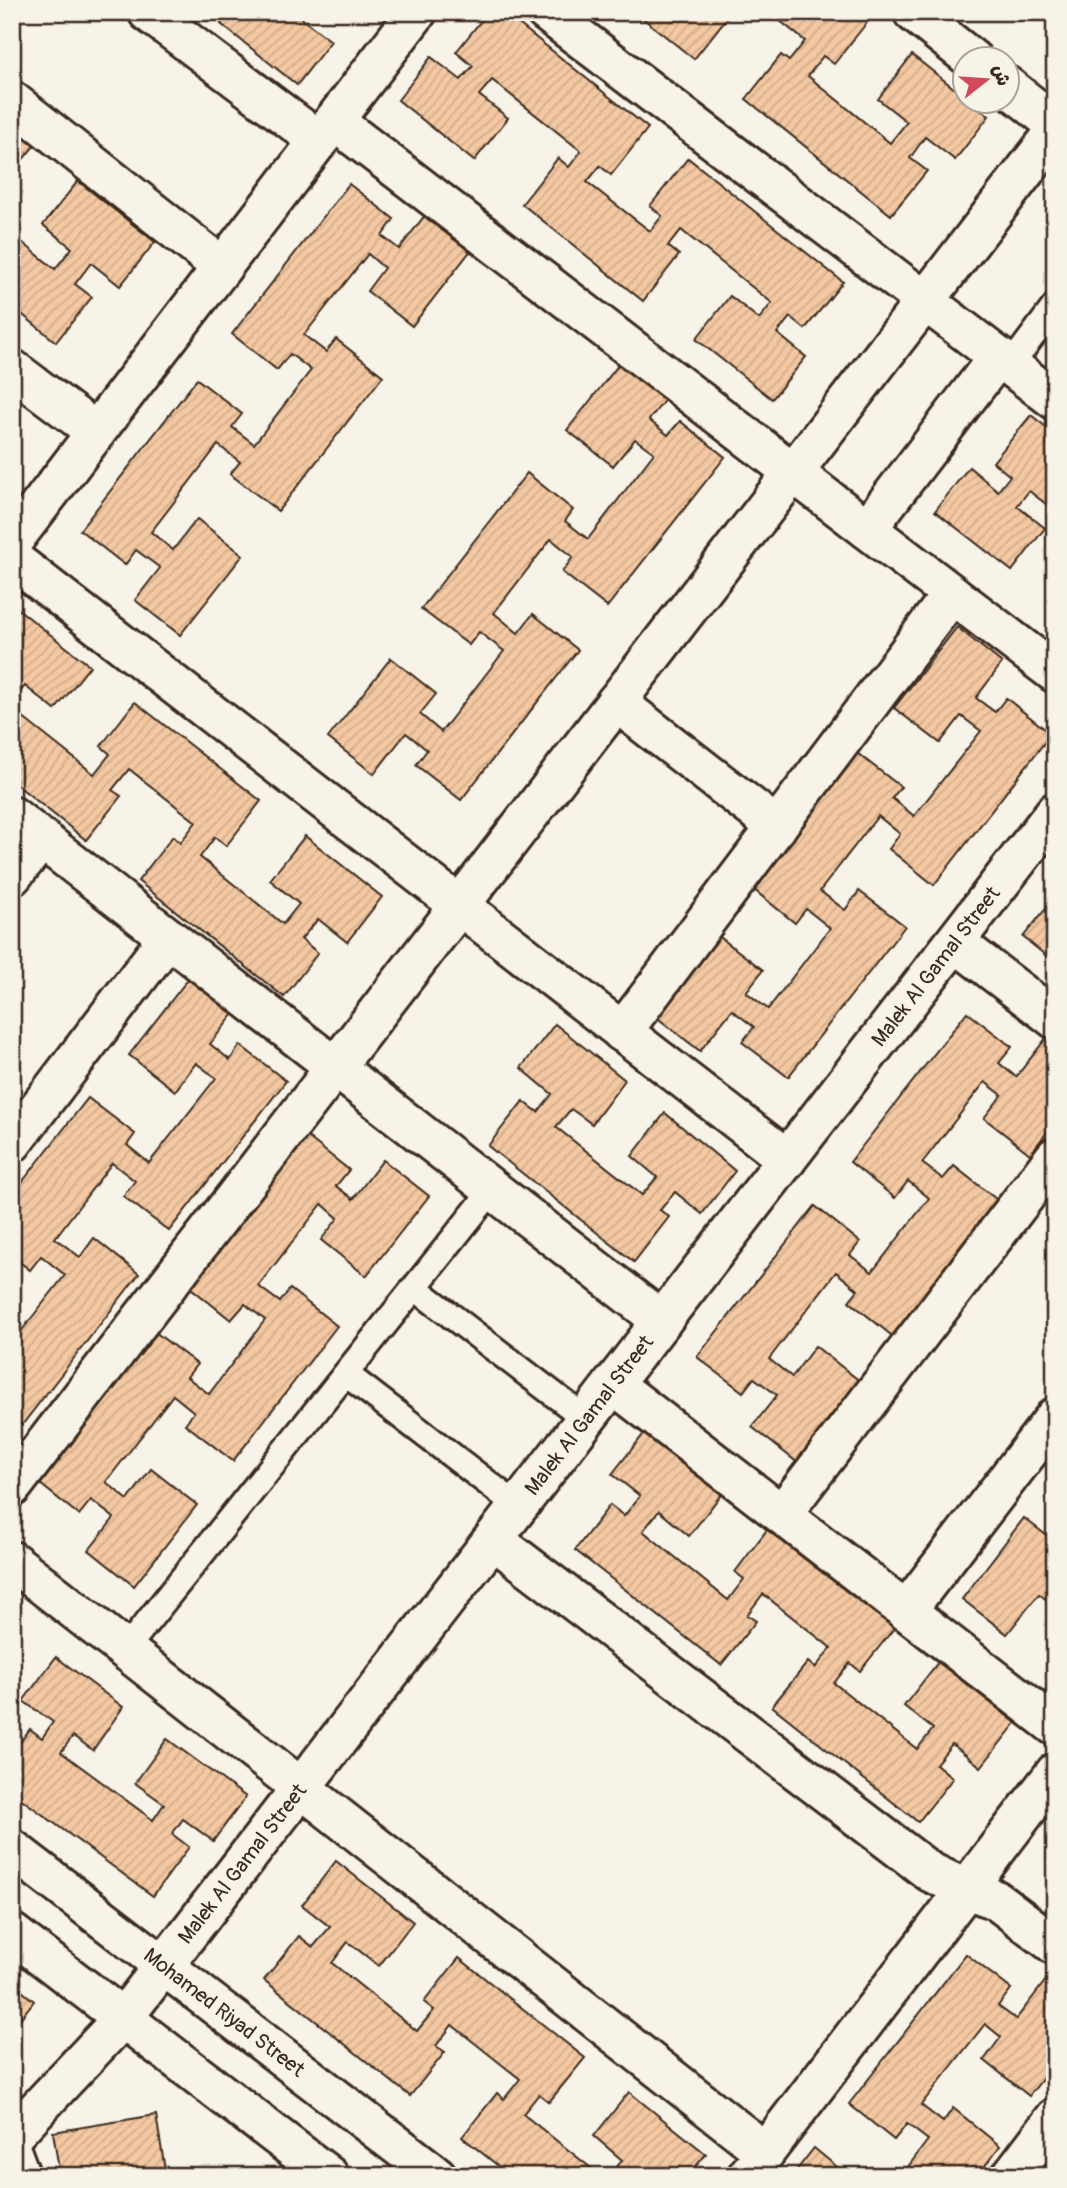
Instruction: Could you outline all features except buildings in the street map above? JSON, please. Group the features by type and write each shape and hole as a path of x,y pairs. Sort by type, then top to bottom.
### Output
{"street":[{"path":"148,12 326,131 793,472 1055,673"},
{"path":"12,542 417,12"},
{"path":"546,12 1055,400"},
{"path":"913,12 956,46"},
{"path":"1021,97 1055,124"},
{"path":"12,102 222,267"},
{"path":"12,1487 1055,132"},
{"path":"867,529 1004,361"},
{"path":"12,369 96,432"},
{"path":"12,559 787,1159"},
{"path":"622,1032 952,594"},
{"path":"616,702 777,827"},
{"name":"Malek Al Gamal Street","path":"13,2135 123,2018 1055,812"},
{"path":"12,876 27,827 662,1321"},
{"path":"12,1143 168,938"},
{"path":"955,942 1055,1019"},
{"path":"782,1514 1055,1157"},
{"path":"613,1384 1055,1726"},
{"path":"906,1611 1055,1417"},
{"path":"494,1540 930,1872 996,1900 1055,1945"},
{"path":"15,1570 125,1650 301,1788 756,2164 1055,1773"},
{"name":"Mohamed Riyad Street","path":"12,1849 437,2176"},
{"path":"12,1933 329,2176"},
{"path":"1022,2172 1055,2118"}],"lane":[{"path":"1004,361 1055,306"},
{"path":"125,1650 493,1189"},
{"path":"415,1288 586,1419"},
{"path":"346,1374 519,1507"},
{"path":"13,2135 28,2176"}]}
